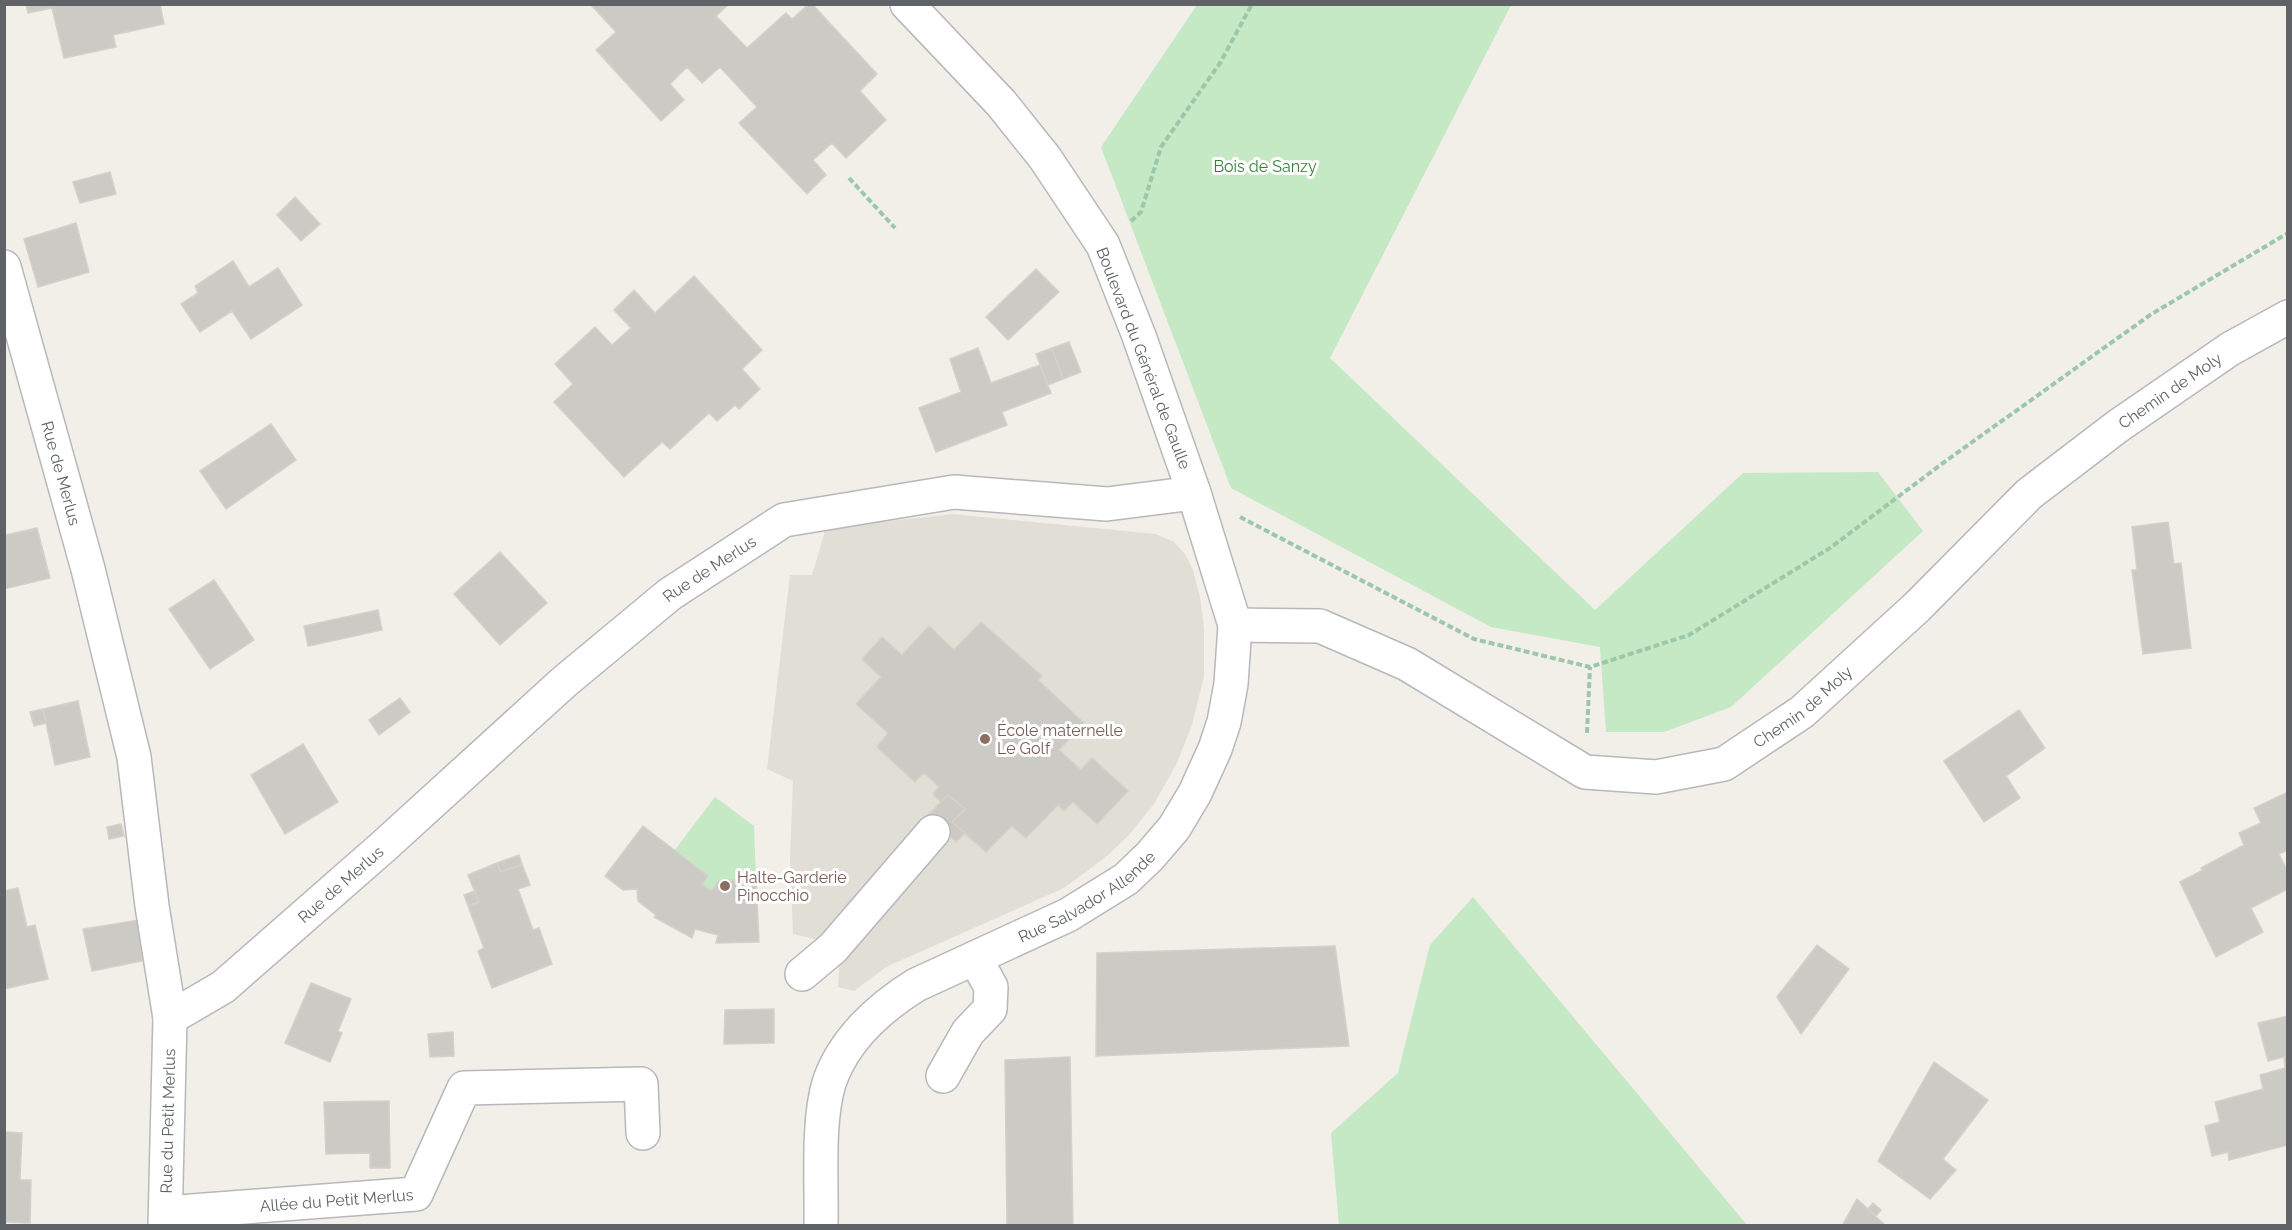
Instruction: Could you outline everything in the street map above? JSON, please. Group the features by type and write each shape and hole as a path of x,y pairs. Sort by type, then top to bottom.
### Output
{"street":[{"name":"Boulevard du Général de Gaulle","path":"907,4 1001,103 1045,158 1103,245 1139,336 1194,493"},
{"name":"Rue de Merlus","path":"4,267 88,569 134,757 152,906 170,1018 223,987 384,846 564,682 669,594 784,520 954,492 1107,504 1194,493"},
{"name":"Chemin de Moly","path":"1235,625 1320,626 1407,664 1585,772 1656,777 1724,764 1802,712 1917,607 2029,494 2118,426 2221,355 2288,317"},
{"name":"Rue Salvador Allende","path":"821,1226 824,1109 829,1084 841,1054 869,1022 898,996 916,985 1068,915 1126,879 1174,828 1196,793 1224,722 1231,684 1235,625 1194,493"},
{"path":"802,974 833,948 933,832"},
{"path":"943,1076 968,1032 990,1009 991,987 975,958"},
{"name":"Rue du Petit Merlus","path":"165,1219 170,1018"},
{"name":"Allée du Petit Merlus","path":"165,1219 416,1194 464,1088 641,1084 643,1133"}],"path":[{"path":"1103,245 1141,212 1161,147 1220,63 1252,4"},
{"path":"849,178 895,228"},
{"path":"1194,493 1474,639 1590,667 1689,635 1820,554 2150,315 2288,234"},
{"path":"1585,772 1590,667"}],"shaded area":[{"path":"953,514 1155,534 1174,542 1185,554 1193,570 1200,597 1204,628 1204,677 1192,725 1177,763 1154,804 1129,835 1107,856 1064,888 886,967 854,991 838,987 840,953 826,942 793,934 790,858 793,781 767,769 790,575 812,575 825,531 828,528"}],"green space":[{"name":"Bois de Sanzy","path":"1197,5 1511,5 1330,358 1595,610 1743,473 1878,472 1923,531 1731,707 1664,732 1606,732 1600,647 1491,627 1231,488 1101,147"},
{"path":"715,797 754,826 756,879 719,881 711,891 702,884 708,876 674,851"},
{"path":"1473,897 1747,1225 1339,1225 1331,1133 1398,1073 1430,945"}],"building":[{"path":"26,4 160,4 164,24 113,35 116,47 64,58 52,8 28,13"},
{"path":"590,4 729,4 716,16 747,48 786,13 792,19 812,4 877,74 860,91 886,120 846,158 832,143 813,160 826,175 807,194 739,123 757,107 720,67 702,83 687,67 670,84 684,100 661,121 596,50 616,32"},
{"path":"110,172 116,194 80,203 73,182"},
{"path":"295,197 320,224 301,241 277,215"},
{"path":"76,223 89,272 38,287 24,239"},
{"path":"233,261 249,287 278,268 302,305 251,339 232,311 200,332 181,304 198,293 195,286"},
{"path":"1036,269 1059,292 1008,340 986,317"},
{"path":"694,276 762,350 742,369 760,389 739,409 735,405 717,421 709,413 670,449 662,442 624,477 554,402 573,384 555,364 595,327 612,345 631,328 614,310 634,290 655,313"},
{"path":"1069,342 1081,372 1063,379 1052,348"},
{"path":"978,348 991,383 1040,365 1051,393 1002,412 1007,425 936,452 919,408 961,392 950,359"},
{"path":"1052,348 1063,379 1048,385 1036,354"},
{"path":"271,424 296,460 226,509 200,471"},
{"path":"2168,522 2174,564 2181,563 2191,648 2143,654 2132,570 2137,570 2132,527"},
{"path":"37,528 50,578 4,589 4,529 6,535"},
{"path":"500,552 547,603 500,645 454,594"},
{"path":"214,580 254,640 210,669 169,609"},
{"path":"378,610 382,630 308,646 304,626"},
{"path":"981,622 1042,676 1038,680 1084,723 1059,750 1081,770 1092,758 1128,791 1097,824 1073,802 1064,811 1058,805 1026,838 1012,826 986,852 952,822 965,809 948,795 941,802 933,794 939,787 924,773 915,782 877,747 888,733 856,704 881,677 862,659 882,637 902,655 929,626 954,650"},
{"path":"400,698 410,712 379,735 369,720"},
{"path":"78,701 90,757 55,765 43,709"},
{"path":"43,709 46,723 34,726 30,712"},
{"path":"2019,710 2045,748 2006,776 2020,798 1984,822 1944,761"},
{"path":"303,744 338,802 285,834 251,775"},
{"path":"2288,792 2288,850 2279,854 2288,872 2288,889 2251,908 2263,932 2216,957 2180,882 2244,845 2239,833 2261,823 2254,808"},
{"path":"948,795 965,809 952,822 965,833 956,842 928,815"},
{"path":"121,824 124,836 109,839 107,827"},
{"path":"643,826 708,876 702,884 711,891 719,881 756,879 759,942 716,943 718,935 695,929 692,938 654,917 656,915 638,901 637,889 623,890 605,876"},
{"path":"519,855 522,864 501,872 497,863"},
{"path":"497,863 501,872 522,864 530,885 518,889 533,930 539,928 552,964 492,988 478,951 484,948 468,906 479,902 468,875"},
{"path":"18,888 27,927 35,925 48,979 4,989 4,891"},
{"path":"475,891 479,902 468,906 464,895"},
{"path":"139,920 142,961 92,971 83,929"},
{"path":"1817,945 1849,969 1801,1034 1777,997"},
{"path":"1335,946 1349,1046 1096,1056 1097,953"},
{"path":"311,983 351,999 338,1031 342,1033 330,1062 285,1043"},
{"path":"774,1009 774,1043 724,1044 725,1010"},
{"path":"2288,1016 2288,1145 2229,1160 2228,1152 2212,1156 2205,1126 2220,1122 2215,1102 2263,1089 2260,1075 2285,1068 2284,1057 2268,1061 2258,1023"},
{"path":"453,1032 454,1056 430,1057 428,1034"},
{"path":"1070,1057 1073,1226 1007,1226 1005,1060"},
{"path":"1934,1062 1988,1100 1943,1159 1956,1170 1930,1199 1878,1161"},
{"path":"389,1101 390,1168 370,1168 370,1153 326,1154 324,1102"},
{"path":"4,1132 22,1133 20,1180 31,1180 30,1223 4,1222"},
{"path":"1857,1199 1868,1209 1886,1226 1842,1226"},
{"path":"1873,1203 1881,1210 1876,1216 1868,1209"}],"place":[{"name":"École maternelle Le Golf","path":"985,739"},
{"name":"Halte-Garderie Pinocchio","path":"725,886"}]}
